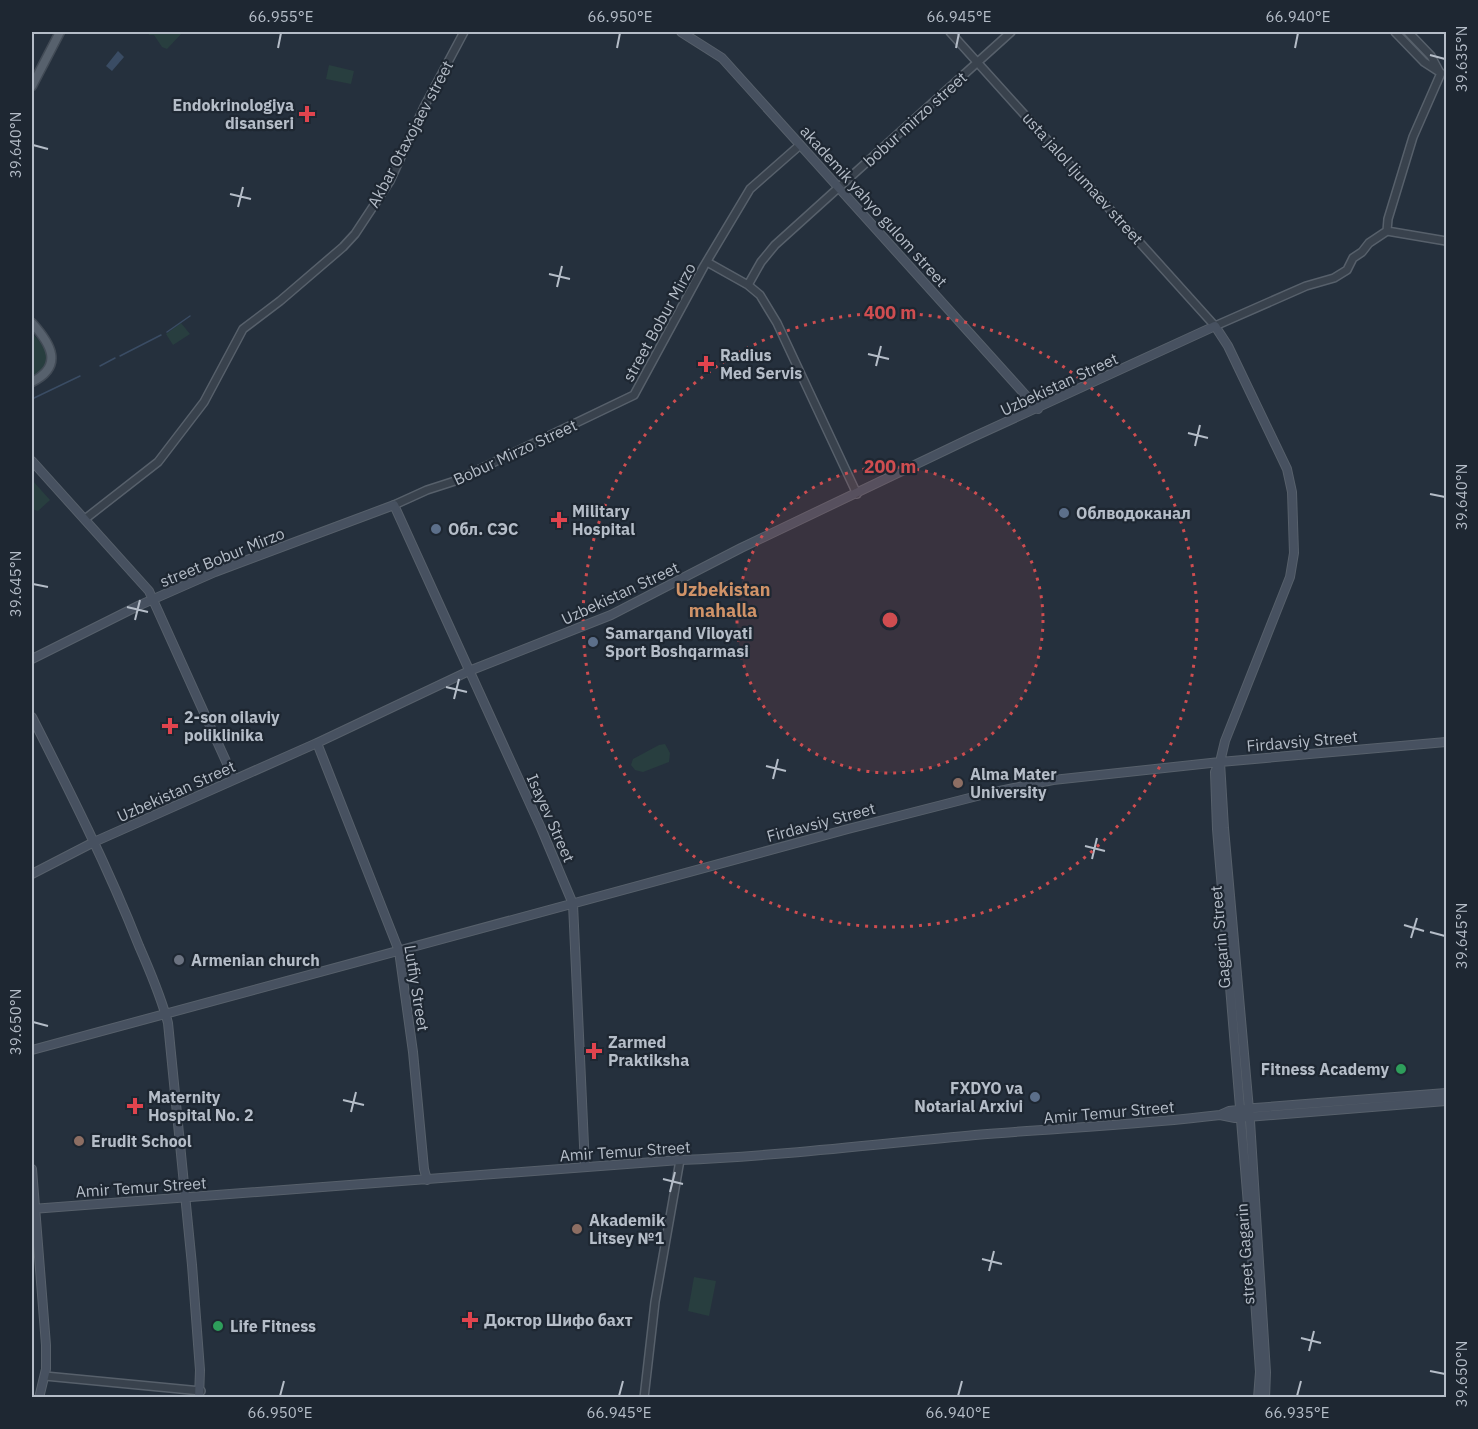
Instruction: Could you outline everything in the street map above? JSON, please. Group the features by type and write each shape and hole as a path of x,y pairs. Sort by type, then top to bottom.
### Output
{"main road":[{"path":"32,86 60,32"},
{"name":"akademik yahyo gulom street","path":"681,32 722,58 1038,409"},
{"path":"32,323 42,335 52,356 49,368 41,377 32,382"},
{"path":"1215,327 1228,346 1287,469 1292,492 1294,553 1290,577 1215,772 1217,829 1245,1113"},
{"name":"Uzbekistan Street","path":"32,874 94,842 317,743 470,671 611,615 741,548 971,438 1215,327"},
{"path":"32,461 144,585 234,779"},
{"name":"street Bobur Mirzo","path":"32,658 140,605 225,568 394,505"},
{"name":"Isayev Street","path":"394,505 549,846 573,904 585,1167"},
{"path":"32,717 128,916 166,1015 185,1198 200,1394"},
{"name":"Firdavsiy Street","path":"32,1050 854,827 985,794 1053,780 1220,762 1446,742"},
{"name":"Lutfiy Street","path":"317,743 399,951 427,1180"},
{"name":"Amir Temur Street","path":"34,1209 680,1160 761,1156 1006,1133 1103,1127 1446,1093"},
{"name":"Amir Temur Street","path":"1245,1113 1446,1101"},
{"name":"street Gagarin","path":"1245,1113 1260,1372 1258,1398"},
{"name":"street Gagarin","path":"1245,1113 1266,1372 1265,1398"},
{"path":"32,1169 46,1345 45,1376 39,1398"}],"street":[{"name":"Akbar Otaxojaev street","path":"85,519 164,455 204,402 243,329 297,286 355,234 390,181 424,107 464,32"},
{"name":"usta jalol ljumaev street","path":"950,32 1215,327"},
{"name":"bobur mirzo street","path":"748,285 761,262 775,245 1011,32"},
{"path":"1395,32 1424,62 1441,73"},
{"path":"1408,32 1431,56 1441,73"},
{"path":"1387,231 1388,219 1413,137 1441,73"},
{"name":"Bobur Mirzo Street","path":"394,505 427,490 455,481 634,395 750,189 800,145"},
{"path":"1215,327 1306,286 1334,278 1347,270 1353,258 1369,243 1387,231 1446,241"},
{"path":"707,262 748,285 760,295 777,324 857,494"},
{"path":"644,1398 655,1302 680,1160"},
{"path":"45,1376 200,1394"}],"green space":[{"path":"148,32 183,32 167,49 162,47 154,35 149,35"},
{"path":"329,65 354,71 351,84 326,79"},
{"path":"181,323 190,334 173,345 166,334"},
{"path":"32,333 45,350 47,361 40,371 32,376"},
{"path":"32,480 50,500 38,511 32,509"},
{"path":"665,744 670,753 669,762 643,772 635,770 631,765 633,759"},
{"path":"694,1277 716,1281 709,1316 688,1311"}],"water":[{"path":"118,51 124,57 112,71 106,66"}],"waterway":[{"path":"167,332 190,316"},
{"path":"120,356 161,335"},
{"path":"100,366 115,358"},
{"path":"32,399 80,376"}],"place":[{"name":"Endokrinologiya disanseri","path":"307,114"},
{"name":"Radius Med Servis","path":"706,364"},
{"name":"Облводоканал","path":"1064,513"},
{"name":"Military Hospital","path":"559,520"},
{"name":"Обл. СЭС","path":"436,529"},
{"name":"Samarqand Viloyati Sport Boshqarmasi","path":"593,642"},
{"name":"2-son oilaviy poliklinika","path":"170,726"},
{"name":"Alma Mater University","path":"958,783"},
{"name":"Armenian church","path":"179,960"},
{"name":"Zarmed Praktiksha","path":"594,1051"},
{"name":"Fitness Academy","path":"1401,1069"},
{"name":"FXDYO va Notarial Arxivi","path":"1035,1097"},
{"name":"Maternity Hospital No. 2","path":"135,1106"},
{"name":"Erudit School","path":"79,1141"},
{"name":"Akademik Litsey №1","path":"577,1229"},
{"name":"Доктор Шифо бахт","path":"470,1320"},
{"name":"Life Fitness","path":"218,1326"}],"district":[{"name":"Uzbekistan mahalla","path":"723,600"}]}
